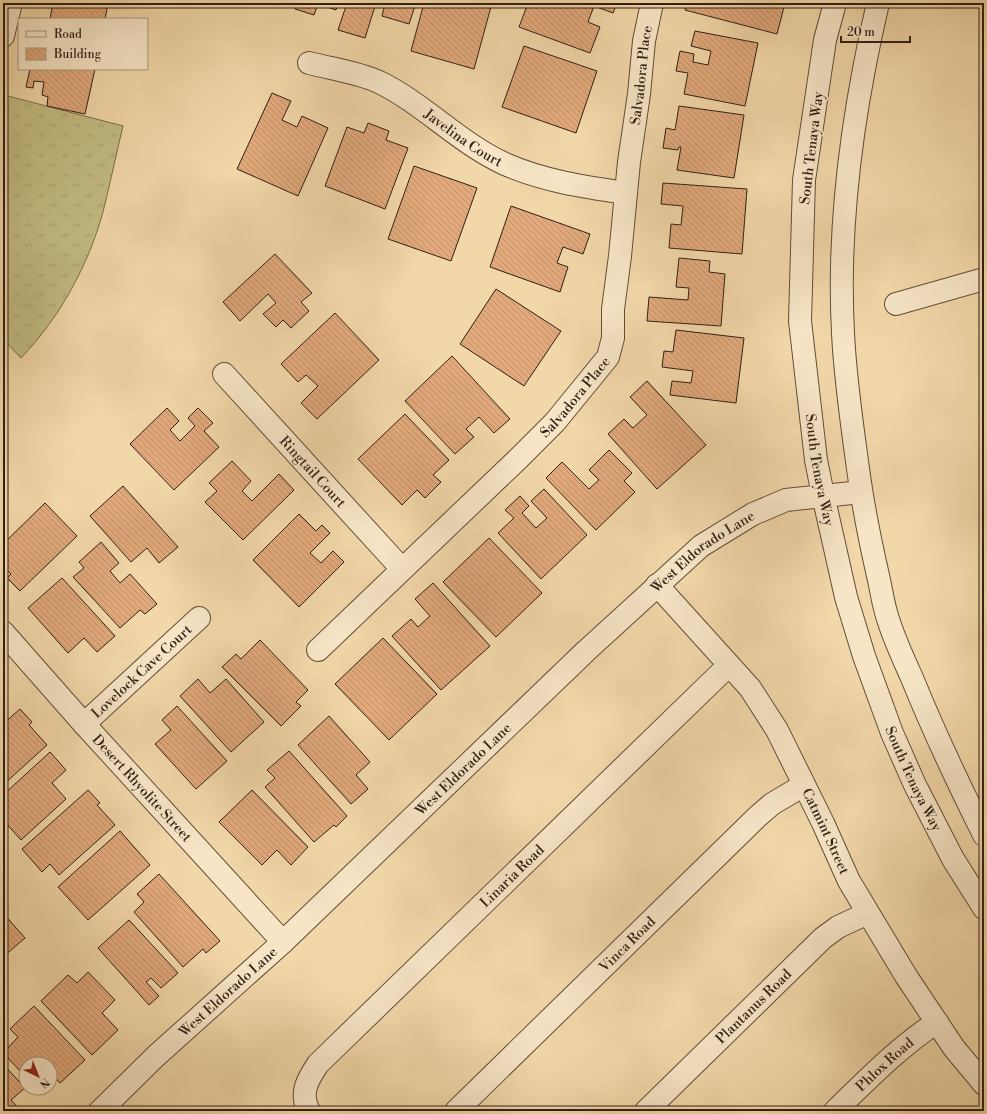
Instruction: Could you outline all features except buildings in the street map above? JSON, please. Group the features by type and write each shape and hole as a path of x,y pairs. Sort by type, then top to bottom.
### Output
{"street":[{"path":"3,36 11,3"},
{"name":"Salvadora Place","path":"318,650 555,422 608,357 613,338 613,309 644,41 652,3"},
{"name":"South Tenaya Way","path":"835,3 825,40 804,180 800,321 816,460 822,496 846,597 864,656 892,733 915,784 953,859 984,908"},
{"path":"878,3 867,51 854,123 847,188 842,299 848,394 861,492 888,622 946,758 984,835"},
{"name":"Javelina Court","path":"309,63 356,74 379,82 406,98 474,146 504,163 534,175 561,182 626,193"},
{"path":"896,304 984,279"},
{"name":"Ringtail Court","path":"224,374 402,569"},
{"name":"West Eldorado Lane","path":"100,1111 156,1056 283,942 586,651 700,546 753,514 786,500 861,492"},
{"name":"Catmint Street","path":"658,586 750,688 777,730 823,823 849,881 906,976 954,1048 984,1084"},
{"name":"Lovelock Cave Court","path":"84,724 200,618"},
{"name":"Desert Rhyolite Street","path":"3,632 84,724 283,942"},
{"name":"Linaria Road","path":"306,1102 307,1080 318,1064 729,665"},
{"name":"Vinca Road","path":"456,1111 757,817 772,804 804,786"},
{"name":"Plantanus Road","path":"646,1111 823,938 838,927 868,913"},
{"name":"Phlox Road","path":"835,1111 889,1059 915,1037 937,1022"}],"green space":[{"path":"4,95 123,126 103,212 97,232 81,271 60,308 21,358 3,339"}]}
